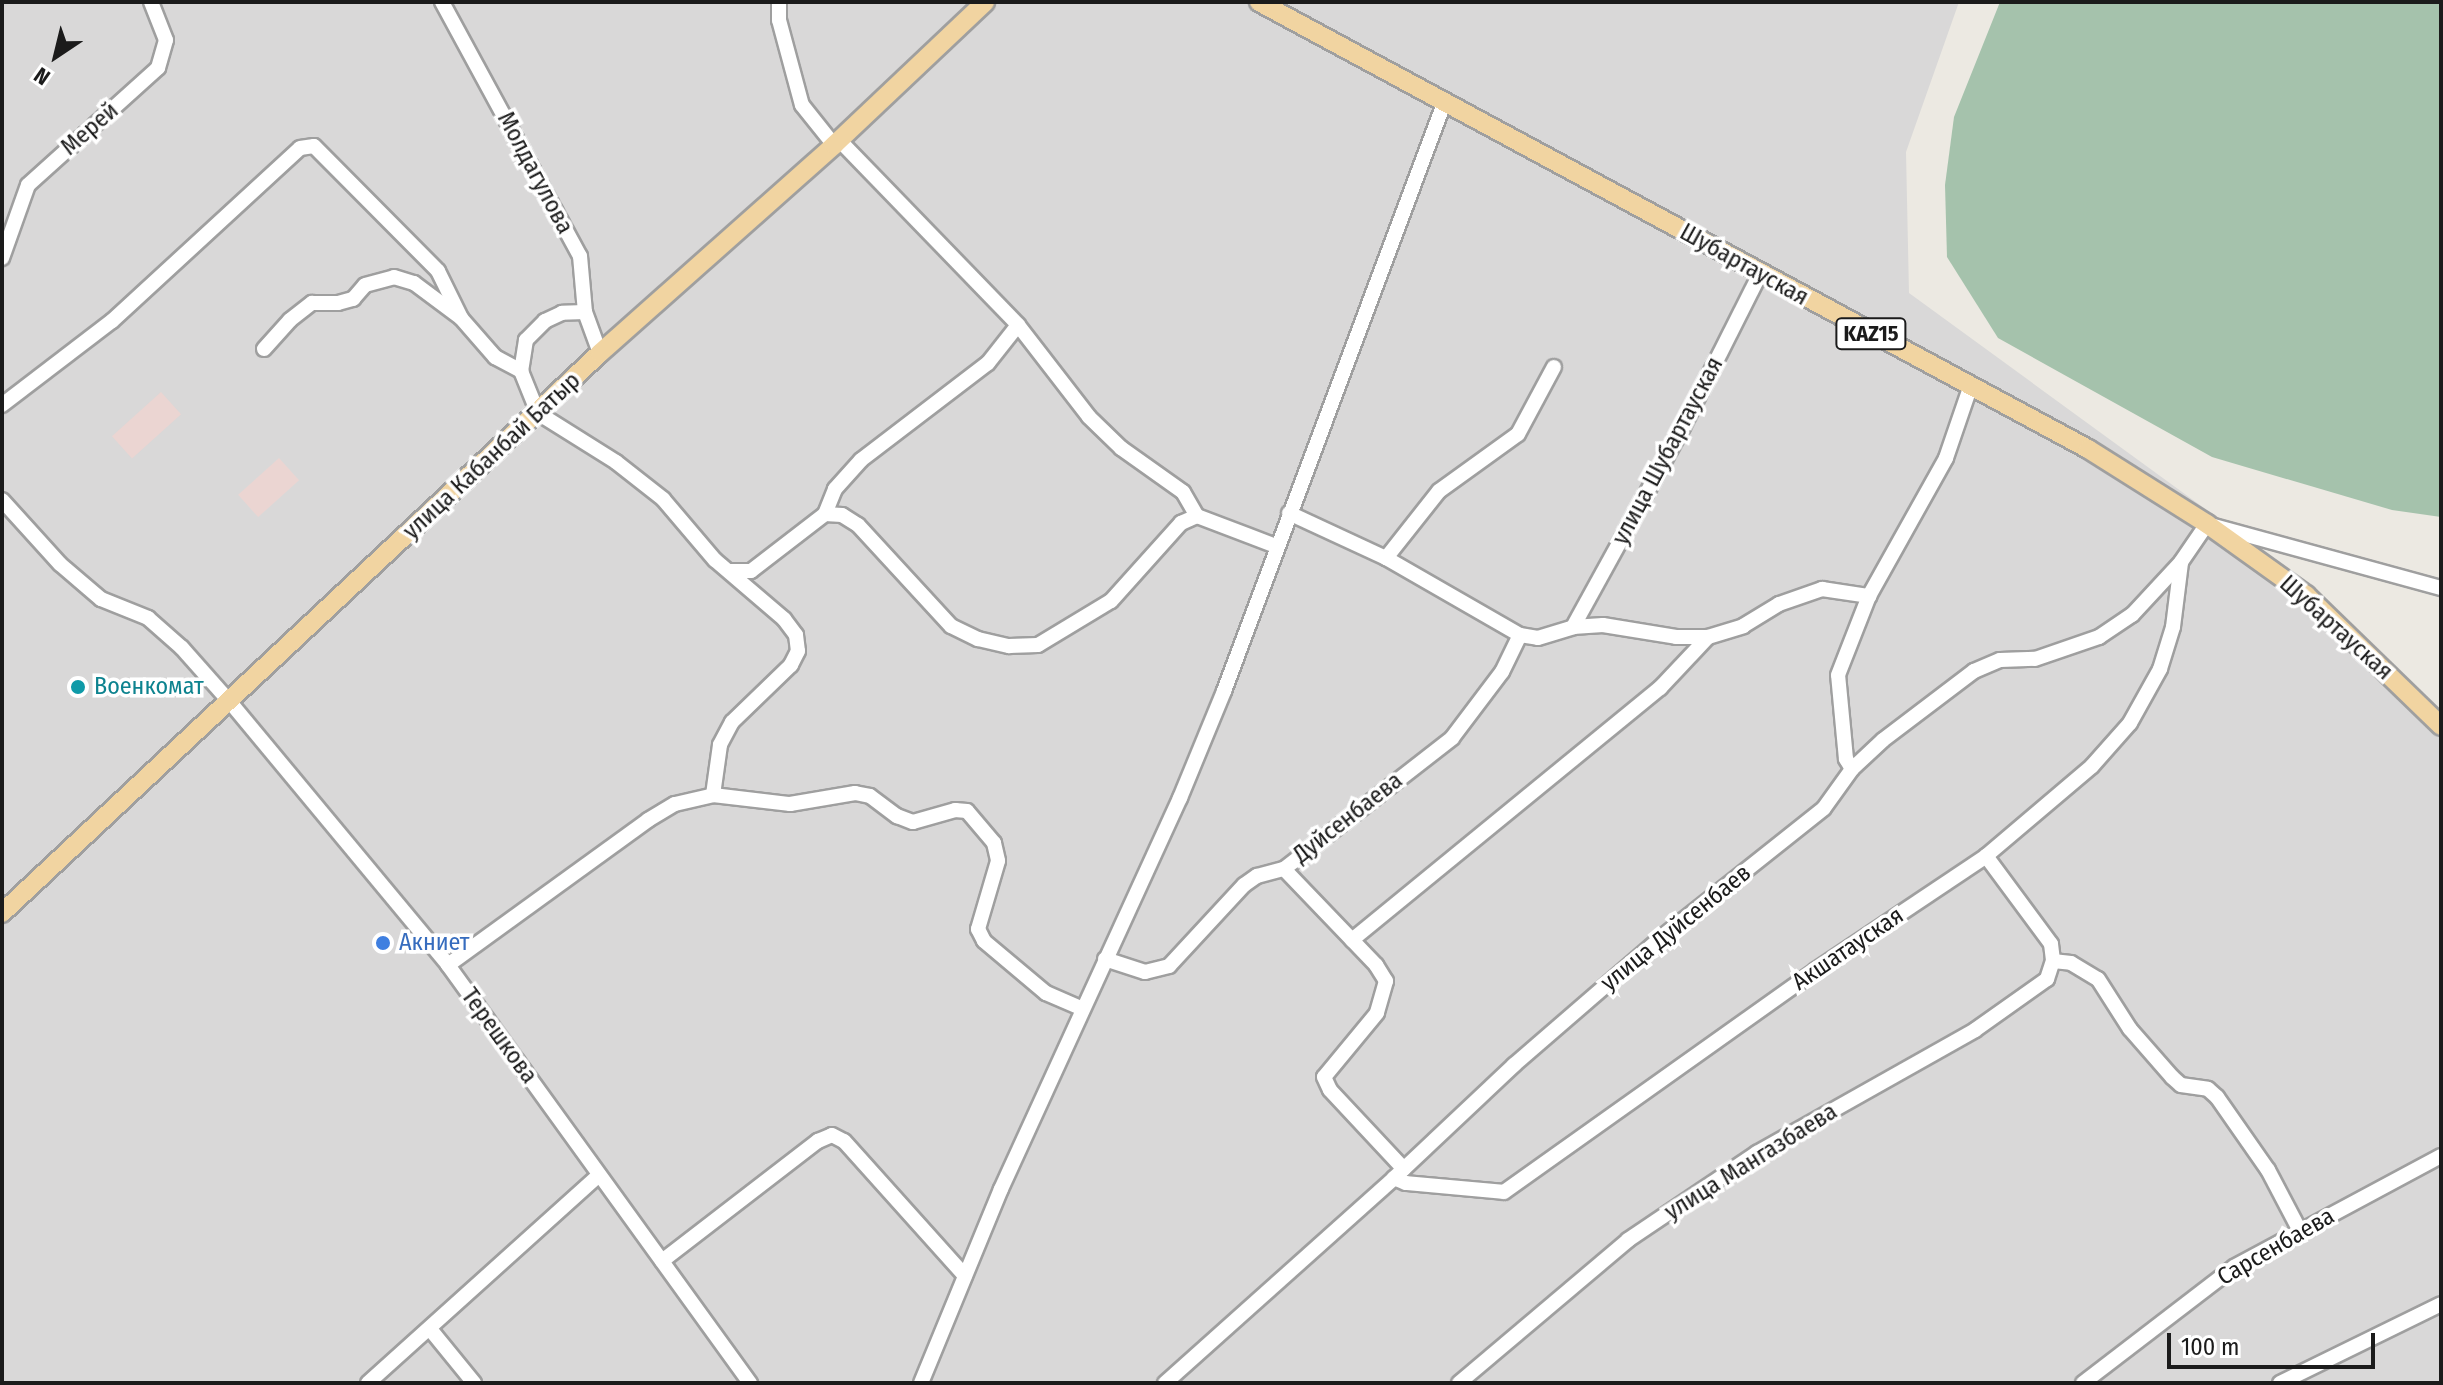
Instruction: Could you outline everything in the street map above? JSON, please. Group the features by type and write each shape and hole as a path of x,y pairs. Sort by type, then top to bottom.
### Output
{"main road":[{"name":"улица Кабанбай Батыр","path":"2,913 600,353 837,142 985,2"},
{"name":"Шубартауская","path":"1259,2 2088,449 2207,524 2306,595 2441,726"}],"street":[{"name":"Мерей","path":"2,258 28,185 158,68 166,40 151,2"},
{"name":"Молдагулова","path":"442,2 580,256 585,312 600,353"},
{"path":"779,2 779,20 802,105 1018,325 1089,417 1121,448 1183,492 1197,516 1276,546"},
{"path":"921,1383 1105,959 1191,772 1445,101"},
{"path":"2,405 112,321 300,148 314,146 438,271 461,318"},
{"name":"улица Шубартауская","path":"1573,627 1683,427 1760,274"},
{"path":"264,349 290,320 312,303 338,303 353,299 365,285 394,277 414,283 461,318 495,357 521,371"},
{"path":"585,312 562,313 545,321 526,340 521,371 538,413 616,462 663,499 715,560 784,619 796,635 798,651 779,679 732,722 720,745 713,795"},
{"path":"729,571 751,571 825,514 835,489 861,460 988,363 1018,325"},
{"path":"1386,558 1439,491 1518,434 1554,367"},
{"path":"1852,769 1846,759 1838,675 1869,596 1946,458 1970,388"},
{"name":"Терешкова","path":"2,500 60,564 101,599 148,618 182,648 230,702 448,965 750,1383"},
{"path":"1289,513 1386,558 1520,635 1538,638 1573,627 1603,625 1676,637 1708,637 1743,626 1779,604 1822,589 1869,596"},
{"path":"825,514 842,515 858,525 951,626 978,639 1009,646 1038,645 1111,601 1181,523 1197,516"},
{"path":"2207,524 2441,588"},
{"name":"улица Дуйсенбаев","path":"1165,1383 1514,1065 1633,962 1824,808 1852,769 1974,671 2000,660 2035,659 2099,637 2132,615 2181,562 2207,524"},
{"name":"Акшатауская","path":"1399,1173 1406,1183 1486,1193 1504,1192 1816,970 1986,856 2092,766 2130,723 2160,669 2173,627 2181,562"},
{"name":"Дуйсенбаева","path":"1105,959 1145,972 1169,966 1244,885 1257,876 1284,869 1452,738 1502,672 1520,635"},
{"path":"1352,940 1660,688 1708,637"},
{"path":"448,965 648,820 675,804 713,795 790,804 855,793 870,796 897,816 913,822 955,810 967,811 994,843 998,861 978,929 984,941 1046,993 1083,1009"},
{"path":"1986,856 2051,944 2053,961 2071,963 2098,979 2130,1029 2172,1077 2181,1085 2208,1089 2217,1097 2268,1170 2300,1231"},
{"path":"1284,869 1352,940 1386,981 1377,1013 1324,1077 1330,1090 1399,1173"},
{"name":"улица Мангазбаева","path":"1459,1383 1628,1240 1757,1153 1975,1030 2047,979 2053,961"},
{"path":"662,1261 818,1141 832,1135 844,1141 965,1276"},
{"name":"Сарсенбаева","path":"2083,1383 2234,1267 2441,1156"},
{"path":"368,1383 599,1175"},
{"path":"2280,1383 2441,1304"},
{"path":"430,1329 474,1383"}],"shaded area":[{"path":"2,2 1959,2 1906,152 1909,293 2296,575 2441,716 2441,1383 2,1383"},
{"path":"161,392 181,414 132,458 112,436"},
{"path":"279,458 299,480 258,517 238,495"}],"green space":[{"path":"2000,2 2441,2 2441,517 2392,510 2212,457 1998,338 1947,257 1945,185 1954,117"}],"place":[{"name":"Военкомат","path":"78,687"},
{"name":"Акниет","path":"383,943"}]}
